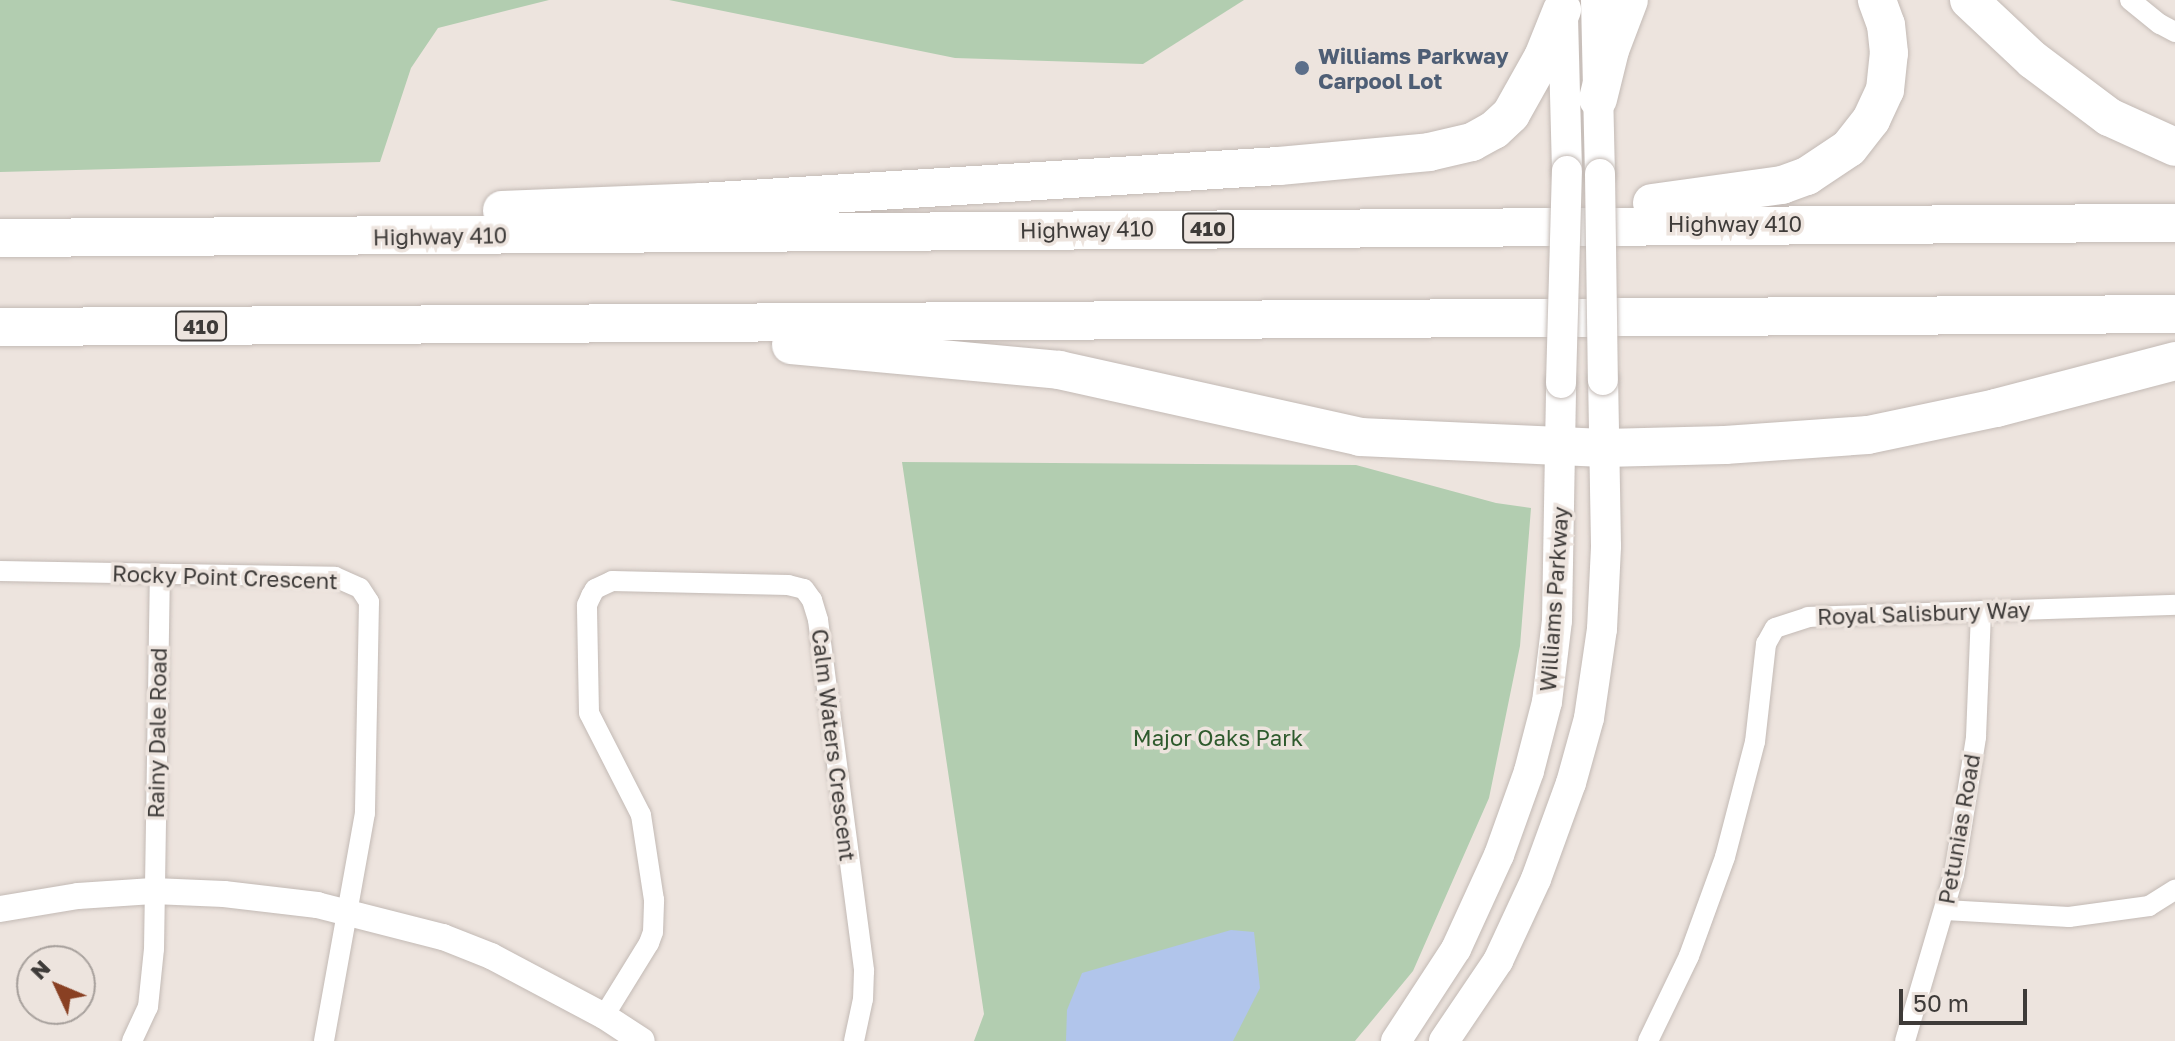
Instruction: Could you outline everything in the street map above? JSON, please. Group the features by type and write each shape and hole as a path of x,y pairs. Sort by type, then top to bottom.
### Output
{"highway":[{"path":"1598,99 1610,50 1629,0"},
{"path":"1513,225 1547,213 1767,188 1807,176 1833,161 1863,132 1885,90 1889,53 1886,25 1877,0"},
{"path":"1969,0 2033,60 2109,117 2175,147"},
{"path":"240,238 293,220 702,202 1279,166 1429,152 1472,142 1494,130 1511,114 1574,3"},
{"name":"Highway 410","path":"0,238 1513,225 2175,223"},
{"name":"410","path":"0,327 699,322 1090,323 2175,314"},
{"path":"699,322 760,342 1059,370 1360,437 1562,447 1725,445 1868,435 2019,402 2175,361"}],"main road":[{"name":"Williams Parkway","path":"1444,1041 1498,961 1536,879 1589,718 1602,629 1606,546 1598,99 1574,3"},
{"name":"Williams Parkway","path":"1396,1041 1456,949 1499,855 1529,771 1547,702 1557,621 1561,383 1574,3"}],"street":[{"path":"2130,0 2175,32"},
{"name":"Rocky Point Crescent","path":"0,571 335,577 360,588 369,602 365,813 349,912"},
{"name":"Rainy Dale Road","path":"132,1041 148,1007 152,986 160,574"},
{"name":"Calm Waters Crescent","path":"604,1016 649,943 653,932 654,900 641,815 589,713 587,605 591,596 612,581 788,585 804,589 812,600 818,620 864,971 863,999 854,1041"},
{"name":"Royal Salisbury Way","path":"1648,1041 1689,956 1725,857 1755,742 1766,644 1775,628 1808,617 2175,605"},
{"name":"Petunias Road","path":"1905,1041 1954,875 1976,737 1981,611"},
{"path":"1945,910 2069,917 2149,906 2175,890"},
{"path":"0,909 78,896 153,891 252,896 349,912 443,937 479,951 604,1016 642,1041"},
{"path":"324,1041 349,912"}],"green space":[{"path":"0,0 549,0 438,28 411,68 380,162 0,172"},
{"path":"669,0 1244,0 1143,64 955,58"},
{"name":"Major Oaks Park","path":"902,462 1356,465 1496,503 1531,508 1520,646 1489,798 1413,971 1355,1041 974,1041 984,1014"}],"water":[{"path":"1231,930 1254,932 1260,988 1233,1041 1066,1041 1067,1010 1082,973"}],"place":[{"name":"Williams Parkway Carpool Lot","path":"1302,68"}]}
